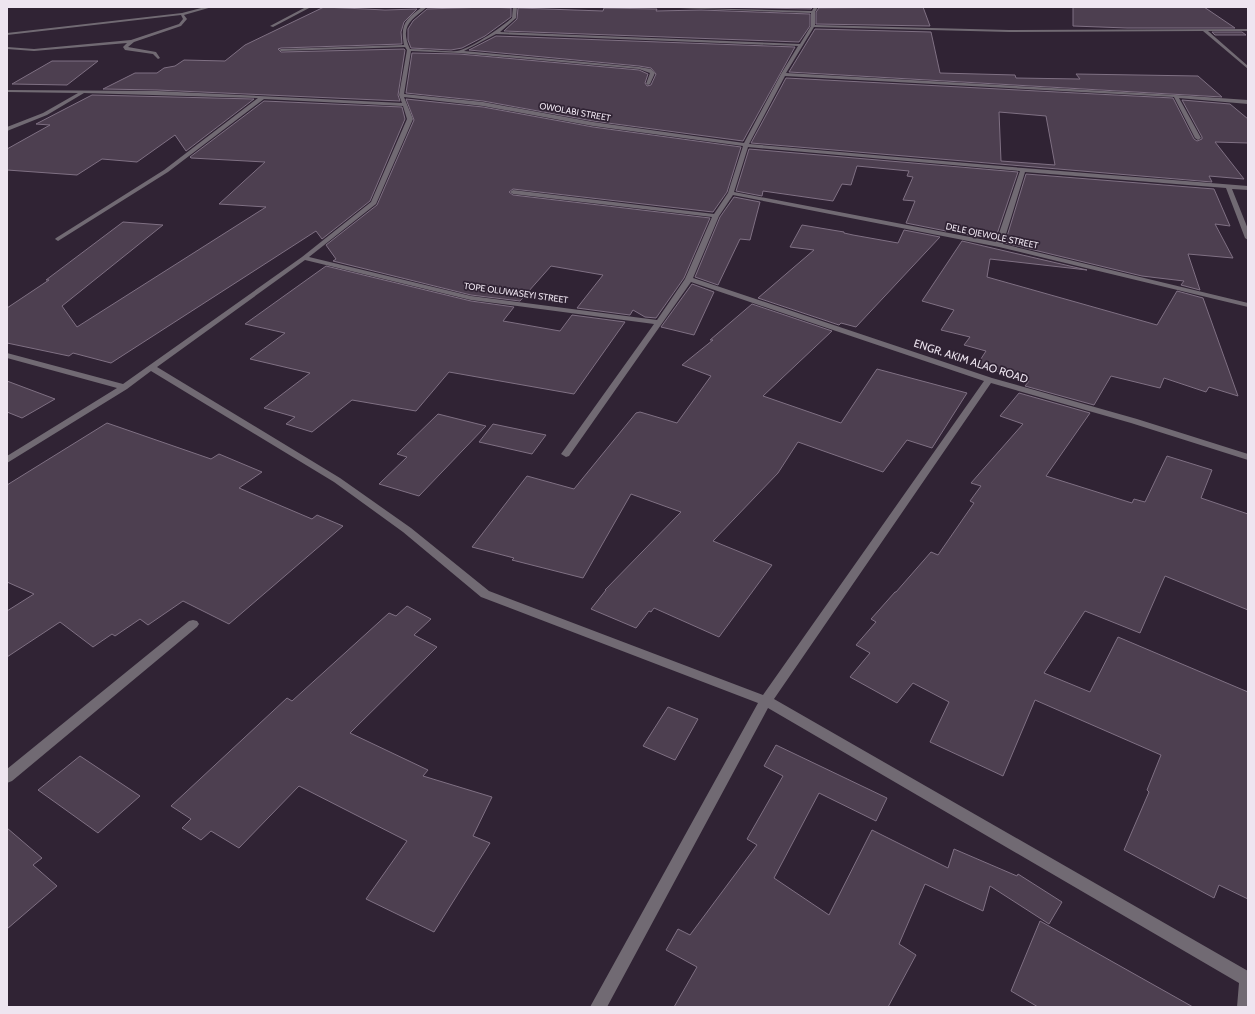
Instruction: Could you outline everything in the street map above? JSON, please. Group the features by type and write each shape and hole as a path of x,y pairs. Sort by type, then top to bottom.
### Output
{"street":[{"path":"7,34 182,14 210,7"},
{"path":"272,26 309,7"},
{"path":"7,460 152,368 304,258 374,203 410,119 402,95 408,48 404,28 405,23 425,7"},
{"path":"459,52 497,33 514,18 515,7"},
{"path":"566,454 689,279 716,216 731,193 746,145 783,74 813,26 815,9 655,7"},
{"path":"7,48 34,50 132,41 180,25 185,19 182,14"},
{"path":"813,26 1002,30 1248,30"},
{"path":"1205,31 1248,68"},
{"path":"497,33 566,37 800,45"},
{"path":"132,41 125,47 127,49 154,53 158,58"},
{"path":"281,50 408,48 639,68 649,70 653,73 648,84"},
{"path":"783,74 1176,96 1248,102"},
{"path":"7,91 84,91 263,97 406,106"},
{"path":"7,129 45,114 84,91"},
{"name":"OWOLABI STREET","path":"402,95 483,104 593,124 746,145 1023,170 1248,188"},
{"path":"1176,96 1198,138"},
{"path":"58,239 166,171 263,97"},
{"path":"998,246 1023,170"},
{"path":"1228,186 1248,238"},
{"path":"513,192 716,216"},
{"name":"DELE OJEWOLE STREET","path":"731,193 998,246 1248,306"},
{"name":"TOPE OLUWASEYI STREET","path":"304,258 470,298 658,322"},
{"name":"ENGR. AKIM ALAO ROAD","path":"689,279 989,380 1134,421 1248,457"},
{"path":"7,355 124,387"},
{"path":"152,368 337,480 407,530 485,594 766,701 1248,980 1245,1007"},
{"path":"598,1007 766,701 989,380"},
{"path":"7,777 193,624"}],"building":[{"path":"324,7 385,10 417,9 404,22 401,32 402,44 278,49 281,52 404,49 398,95 400,101 103,89 135,73 157,73 164,68 175,66 184,60 225,61 245,45"},
{"path":"488,7 511,8 511,17 485,36 462,48 451,50 411,48 408,40 408,29 413,21 427,9"},
{"path":"713,7 786,7 812,8 811,9"},
{"path":"923,7 930,26 816,24 816,12 819,8"},
{"path":"1073,7 1204,7 1235,28 1127,28 1073,26"},
{"path":"518,8 603,11 604,8 657,9 656,11 701,10 810,14 810,26 799,42 504,31 517,19"},
{"path":"815,29 931,32 940,73 1015,75 1016,78 1080,79 1076,74 1198,76 1222,97 789,72"},
{"path":"1212,32 1242,32 1246,35 1215,35"},
{"path":"496,36 795,47 743,141 593,121 483,101 406,93 412,53 459,54 639,70 648,74 645,83 647,86 651,85 656,74 651,68 639,66 469,50"},
{"path":"52,61 98,61 67,85 12,84"},
{"path":"786,78 1173,98 1194,139 1197,141 1202,139 1202,137 1182,100 1230,104 1248,119 1248,143 1215,142 1244,179 1209,176 1212,182 751,143","holes":["999,112 1046,116 1055,165 1001,161"]},
{"path":"92,95 254,99 186,151 175,135 137,162 102,159 77,175 7,170 7,149 50,125 36,124"},
{"path":"406,99 483,107 593,127 741,147 727,192 713,212 513,189 509,192 513,195 710,218 684,278 656,318 645,317 633,310 630,315 577,308 603,275 551,266 520,301 471,295 333,261 336,259 326,245 377,205 414,120"},
{"path":"264,101 402,107 405,119 370,201 322,239 316,231 111,363 73,353 69,356 7,343 7,308 49,280 46,280 123,222 163,225 62,306 77,327 266,207 219,204 265,162 190,157"},
{"path":"749,149 1018,172 995,240 959,233 950,226 946,231 906,223 915,201 903,200 913,177 907,176 909,171 857,166 851,185 842,184 833,201 763,191 762,196 736,191"},
{"path":"1026,174 1214,189 1230,226 1215,224 1233,258 1188,254 1200,290 1181,285 1184,281 1142,276 1005,243"},
{"path":"734,197 760,202 750,240 740,239 718,285 695,277 720,217"},
{"path":"802,225 898,243 904,230 940,237 856,327 841,323 839,325 758,298 814,250 790,247"},
{"path":"962,241 1087,270 990,259 987,277 1157,325 1177,291 1203,298 1238,396 1209,387 1206,392 1164,378 1160,388 1111,376 1094,405 1025,386 1029,381 977,365 986,351 964,345 970,337 941,330 954,310 922,301"},
{"path":"326,266 471,301 514,307 503,321 560,331 572,315 625,322 574,394 449,372 416,411 352,400 312,432 286,424 295,417 264,408 310,373 250,359 285,333 245,324"},
{"path":"692,284 714,292 694,335 661,327"},
{"path":"752,304 832,331 763,396 841,423 877,369 967,393 932,448 907,440 883,472 798,442 778,473 713,541 772,565 719,637 654,608 651,612 649,611 636,628 591,609 605,590 681,512 631,494 583,578 512,560 514,558 472,547 527,476 574,489 636,413 640,412 677,423 711,376 682,365 713,340 710,340"},
{"path":"7,381 55,399 22,418 7,412"},
{"path":"1019,393 1090,413 1046,476 1132,503 1134,499 1145,502 1167,456 1212,470 1201,498 1248,514 1248,610 1165,576 1140,633 1085,611 1044,673 1090,692 1118,637 1248,692 1248,899 1219,885 1214,898 1124,850 1149,792 1147,790 1161,755 1035,700 1003,776 930,742 949,702 913,683 897,703 850,677 870,653 856,645 876,622 871,619 931,552 938,555 974,503 970,501 981,486 971,483 1023,424 1000,416"},
{"path":"438,414 486,426 419,496 379,484 407,457 397,454"},
{"path":"107,423 211,459 219,454 262,472 239,488 312,519 317,515 343,526 229,624 183,601 148,625 140,619 115,636 112,634 93,647 60,622 7,657 7,611 34,594 7,582 7,485"},
{"path":"493,424 546,435 532,454 479,442"},
{"path":"407,606 431,619 414,635 437,647 350,733 428,770 423,776 492,797 473,836 490,843 434,932 366,899 407,841 299,786 239,848 211,831 201,840 182,828 191,819 171,806 287,698 292,701 389,613 396,616"},
{"path":"668,707 698,719 675,760 643,746"},
{"path":"776,745 887,798 876,821 819,793 774,878 829,915 872,830 948,868 954,849 1017,876 1018,874 1062,902 1049,924 990,886 983,911 925,884 899,944 916,955 888,1007 674,1007 697,967 666,950 678,929 690,935 757,845 747,839 783,776 764,766"},
{"path":"80,756 140,796 98,833 38,790"},
{"path":"7,828 42,858 33,865 57,886 7,929"},
{"path":"1040,921 1193,1007 1038,1007 1011,991"}]}
